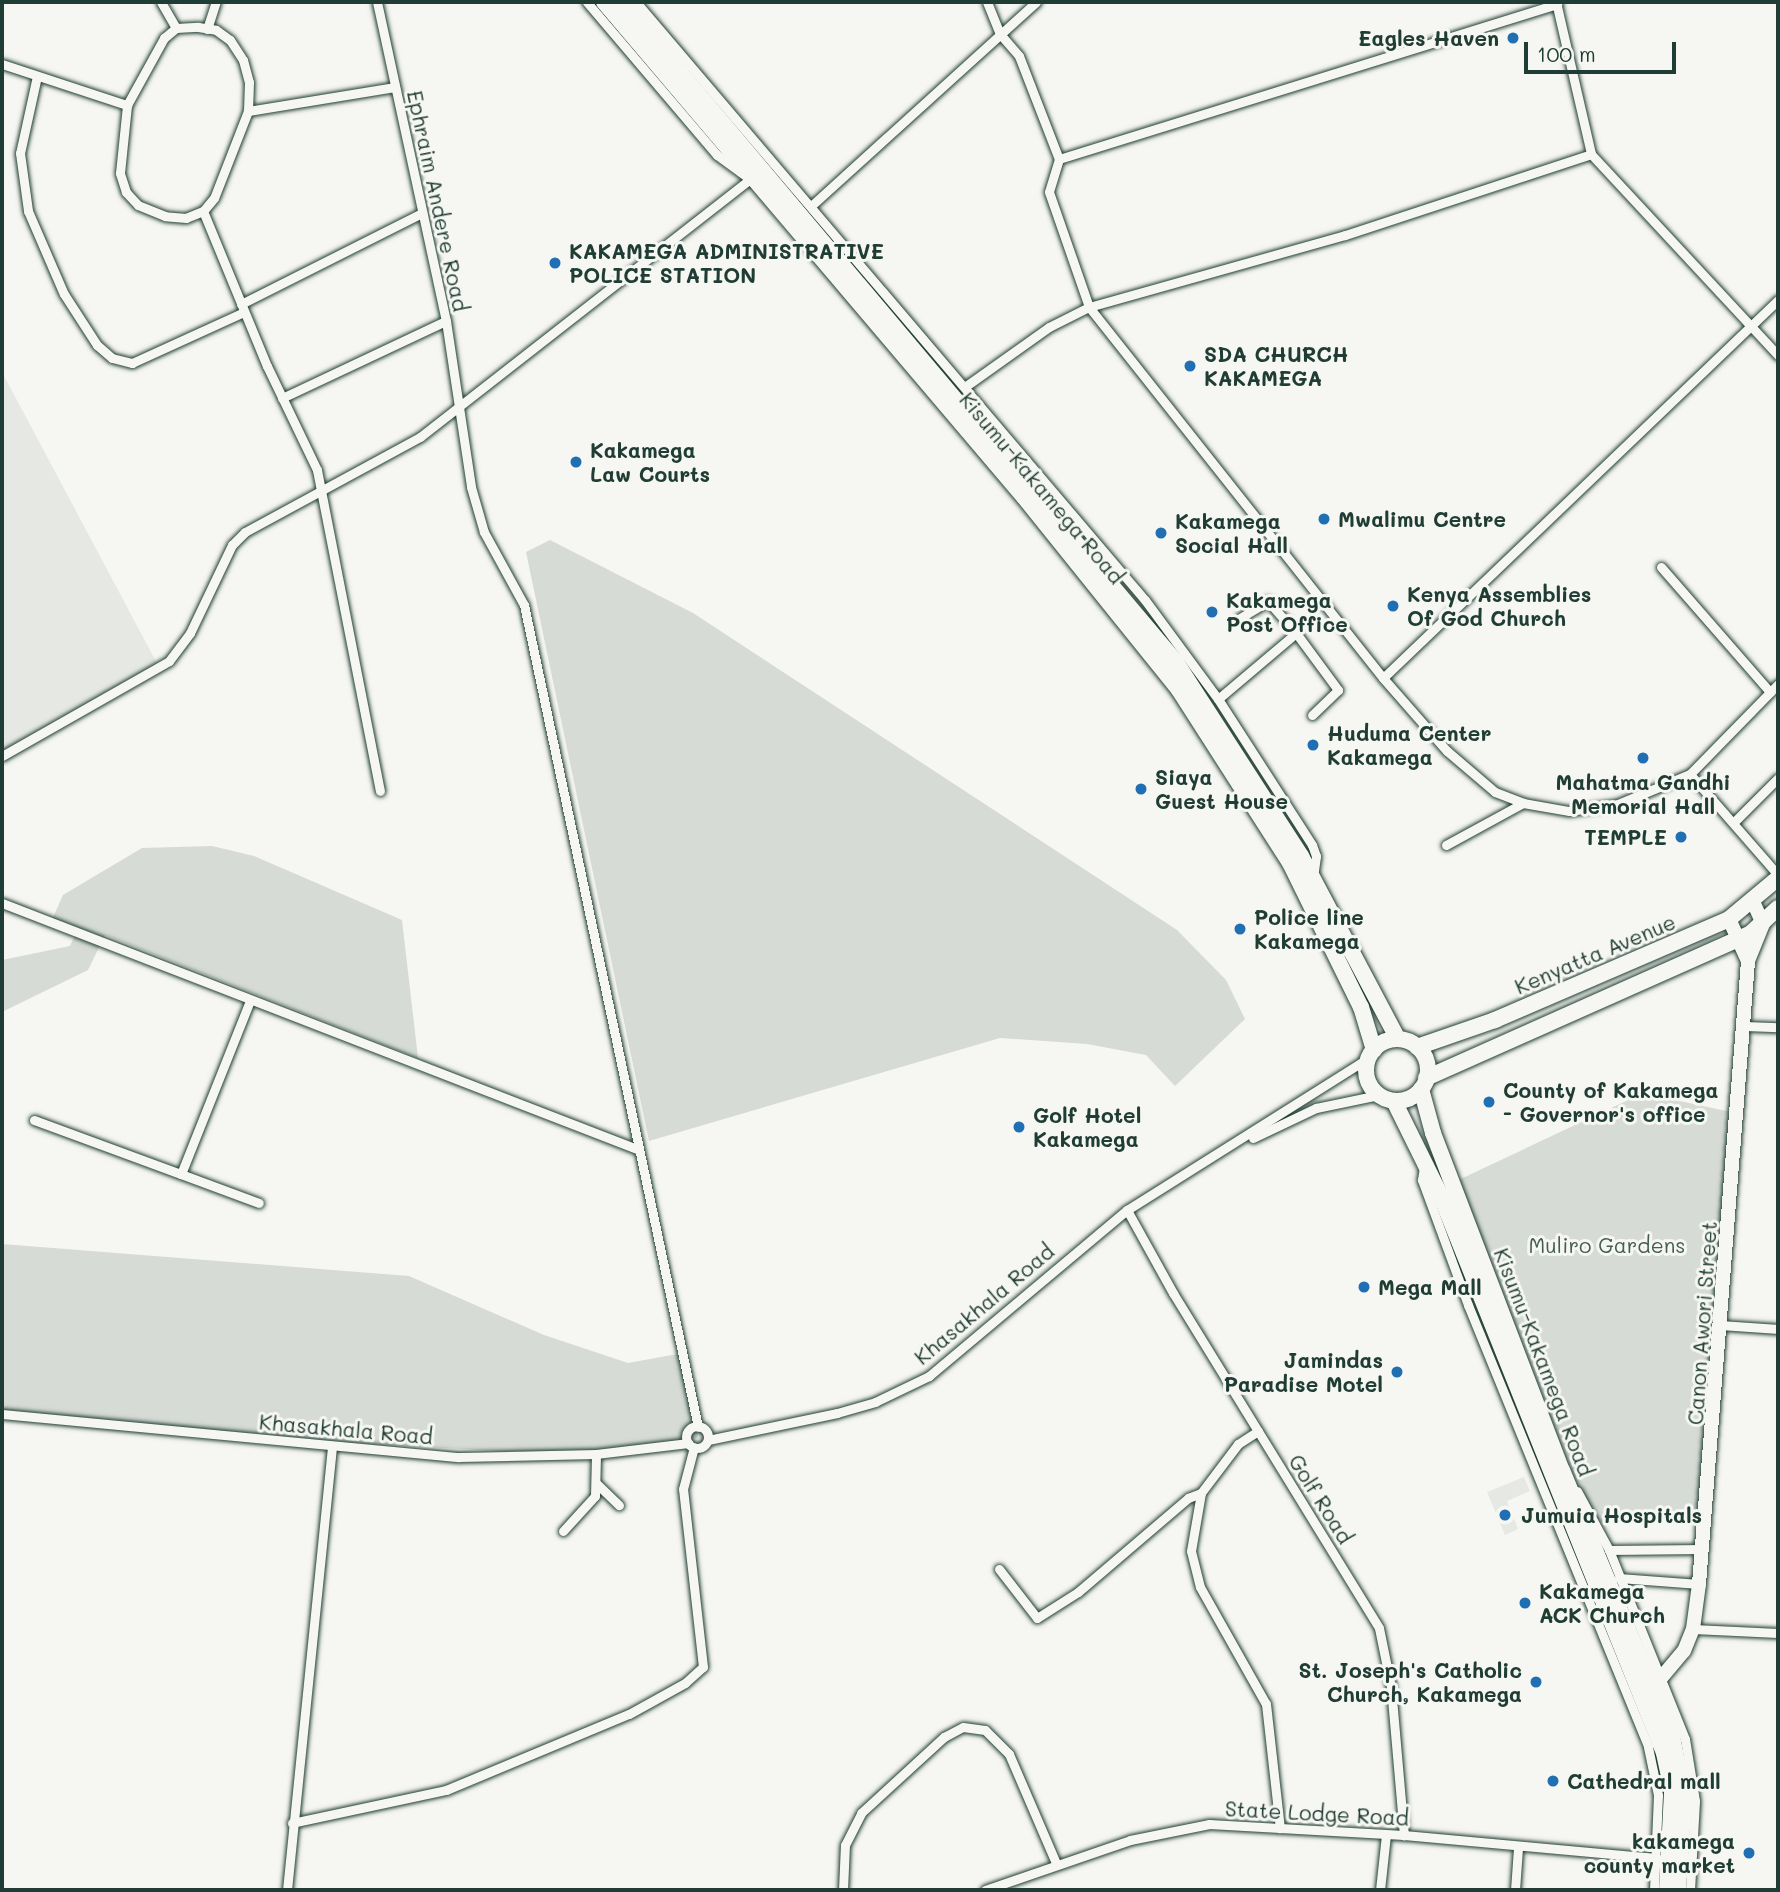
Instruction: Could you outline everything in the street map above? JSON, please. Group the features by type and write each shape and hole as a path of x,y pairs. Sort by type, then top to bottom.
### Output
{"highway":[{"name":"Kisumu-Kakamega Road","path":"604,2 750,179 1024,497 1179,690 1290,863 1361,1007 1371,1054"},
{"name":"Kisumu-Kakamega Road","path":"621,2 1176,662 1313,877 1398,1039"},
{"name":"Kenyatta Avenue","path":"1417,1047 1495,1020 1729,919 1753,902 1778,876"},
{"name":"Kenyatta Avenue","path":"1424,1084 1503,1042 1736,941 1763,924 1778,908"},
{"path":"1495,1020 1503,1042"},
{"path":"1398,1039 1417,1047 1426,1061 1424,1084 1409,1098 1386,1098 1367,1079 1371,1054 1398,1039"},
{"name":"Kisumu-Kakamega Road","path":"1424,1084 1433,1133 1562,1470 1681,1767 1678,1890"},
{"name":"Kisumu-Kakamega Road","path":"1386,1098 1425,1161 1664,1753 1672,1792 1667,1890"}],"main road":[{"path":"1753,902 1763,924"},
{"path":"1729,919 1736,941 1748,961"},
{"name":"Canon Awori Street","path":"1661,1678 1684,1651 1693,1629 1703,1549 1748,961 1763,924"}],"street":[{"path":"161,2 176,28"},
{"path":"207,29 216,2"},
{"name":"Ephraim Andere Road","path":"377,2 446,320 478,513 524,605 583,872 637,1149 698,1427"},
{"path":"2,756 169,661 190,633 232,545 260,522 394,453 459,408 750,179 717,155 587,2"},
{"path":"636,2 966,386 1144,600 1218,699 1312,845 1317,856 1313,877"},
{"path":"987,2 1000,34 1019,56 1059,159 1049,192 1089,307 1383,678 1476,778 1523,803 1569,811 1595,809 1664,788 1690,774 1778,684"},
{"path":"811,206 1036,2"},
{"path":"1059,159 1556,3 1591,154 1749,327 1778,355"},
{"path":"176,28 207,29 230,40 243,60 249,82 248,111 222,182 203,211 186,218 165,216 138,205 126,192 120,173 127,105 152,53 176,28"},
{"path":"2,64 127,105"},
{"path":"37,76 20,152 28,211 64,294 97,345 112,358 132,363 243,308 422,213"},
{"path":"248,111 395,87"},
{"path":"966,386 1049,327 1089,307 1345,234 1591,154"},
{"path":"203,211 282,398 317,470 380,791"},
{"path":"1383,678 1778,300"},
{"path":"282,398 446,320"},
{"path":"1015,445 1020,474"},
{"path":"1661,568 1770,692"},
{"path":"1240,618 1268,600 1297,633 1338,690 1312,715"},
{"path":"1218,699 1297,633"},
{"path":"1690,774 1778,876"},
{"path":"1734,822 1778,778"},
{"path":"1446,845 1523,803"},
{"path":"2,903 637,1149"},
{"path":"181,1174 250,1001"},
{"path":"1745,1026 1778,1027"},
{"path":"1220,1154 1371,1054"},
{"path":"1220,1154 1316,1108 1386,1098"},
{"path":"34,1120 259,1203"},
{"name":"Khasakhala Road","path":"2,1414 331,1446 503,1458 596,1454 691,1445 875,1402 929,1376 1127,1210 1220,1154"},
{"path":"1425,1161 1422,1180 1468,1305 1648,1746 1658,1795 1654,1890"},
{"name":"Golf Road","path":"1127,1210 1379,1628 1391,1687 1404,1835"},
{"path":"1721,1325 1778,1329"},
{"path":"292,1823 446,1790 629,1714 685,1683 703,1667 683,1489 691,1445 687,1433 698,1427 707,1433 708,1440"},
{"path":"1258,1431 1238,1444 1200,1493 1191,1551 1200,1587 1266,1704 1280,1828"},
{"path":"287,1890 331,1446"},
{"path":"563,1531 595,1496 596,1454"},
{"path":"1562,1470 1609,1550 1685,1739 1692,1774 1695,1825 1690,1890"},
{"path":"596,1483 619,1505"},
{"path":"999,1569 1037,1618 1078,1592 1188,1498 1200,1493"},
{"path":"1609,1550 1703,1549"},
{"path":"1619,1578 1699,1584"},
{"path":"1693,1629 1778,1633"},
{"path":"843,1890 845,1845 861,1813 944,1737 963,1727 985,1730 1009,1754 1056,1863"},
{"name":"State Lodge Road","path":"985,1890 1056,1863 1185,1827 1280,1828 1404,1835 1518,1848 1657,1858"},
{"path":"1380,1890 1386,1835"},
{"path":"1515,1890 1518,1848"}],"shaded area":[{"path":"2,372 160,669 2,756"},
{"name":"Jumuia Hospitals","path":"1524,1477 1530,1491 1507,1501 1518,1529 1505,1535 1487,1492"}],"green space":[{"path":"550,540 693,613 1177,930 1226,980 1245,1019 1175,1086 1146,1055 1087,1044 1000,1038 649,1141 526,552"},
{"path":"212,846 254,856 402,920 418,1058 105,935 88,970 2,1012 2,960 70,946 77,931 51,922 63,895 142,848"},
{"name":"Muliro Gardens","path":"1643,1093 1740,1114 1706,1519 1584,1523 1452,1183"},
{"path":"2,1244 409,1276 544,1335 628,1363 683,1353 698,1438 585,1451 522,1452 330,1442 2,1413"}],"place":[{"name":"Eagles Haven","path":"1513,38"},
{"name":"KAKAMEGA ADMINISTRATIVE POLICE STATION","path":"555,263"},
{"name":"SDA CHURCH KAKAMEGA","path":"1190,366"},
{"name":"Kakamega Law Courts","path":"576,462"},
{"name":"Mwalimu Centre","path":"1324,519"},
{"name":"Kakamega Social Hall","path":"1161,533"},
{"name":"Kenya Assemblies Of God Church","path":"1393,606"},
{"name":"Kakamega Post Office","path":"1212,612"},
{"name":"Huduma Center Kakamega","path":"1313,745"},
{"name":"Mahatma Gandhi Memorial Hall","path":"1643,758"},
{"name":"Siaya Guest House","path":"1141,789"},
{"name":"TEMPLE","path":"1681,837"},
{"name":"Police line Kakamega","path":"1240,929"},
{"name":"County of Kakamega - Governor's office","path":"1489,1102"},
{"name":"Golf Hotel Kakamega","path":"1019,1127"},
{"name":"Mega Mall","path":"1364,1287"},
{"name":"Jamindas Paradise Motel","path":"1397,1372"},
{"name":"Jumuia Hospitals","path":"1505,1515"},
{"name":"Kakamega ACK Church","path":"1525,1603"},
{"name":"St. Joseph's Catholic Church, Kakamega","path":"1536,1682"},
{"name":"Cathedral mall","path":"1553,1781"},
{"name":"kakamega county market","path":"1749,1853"}]}
